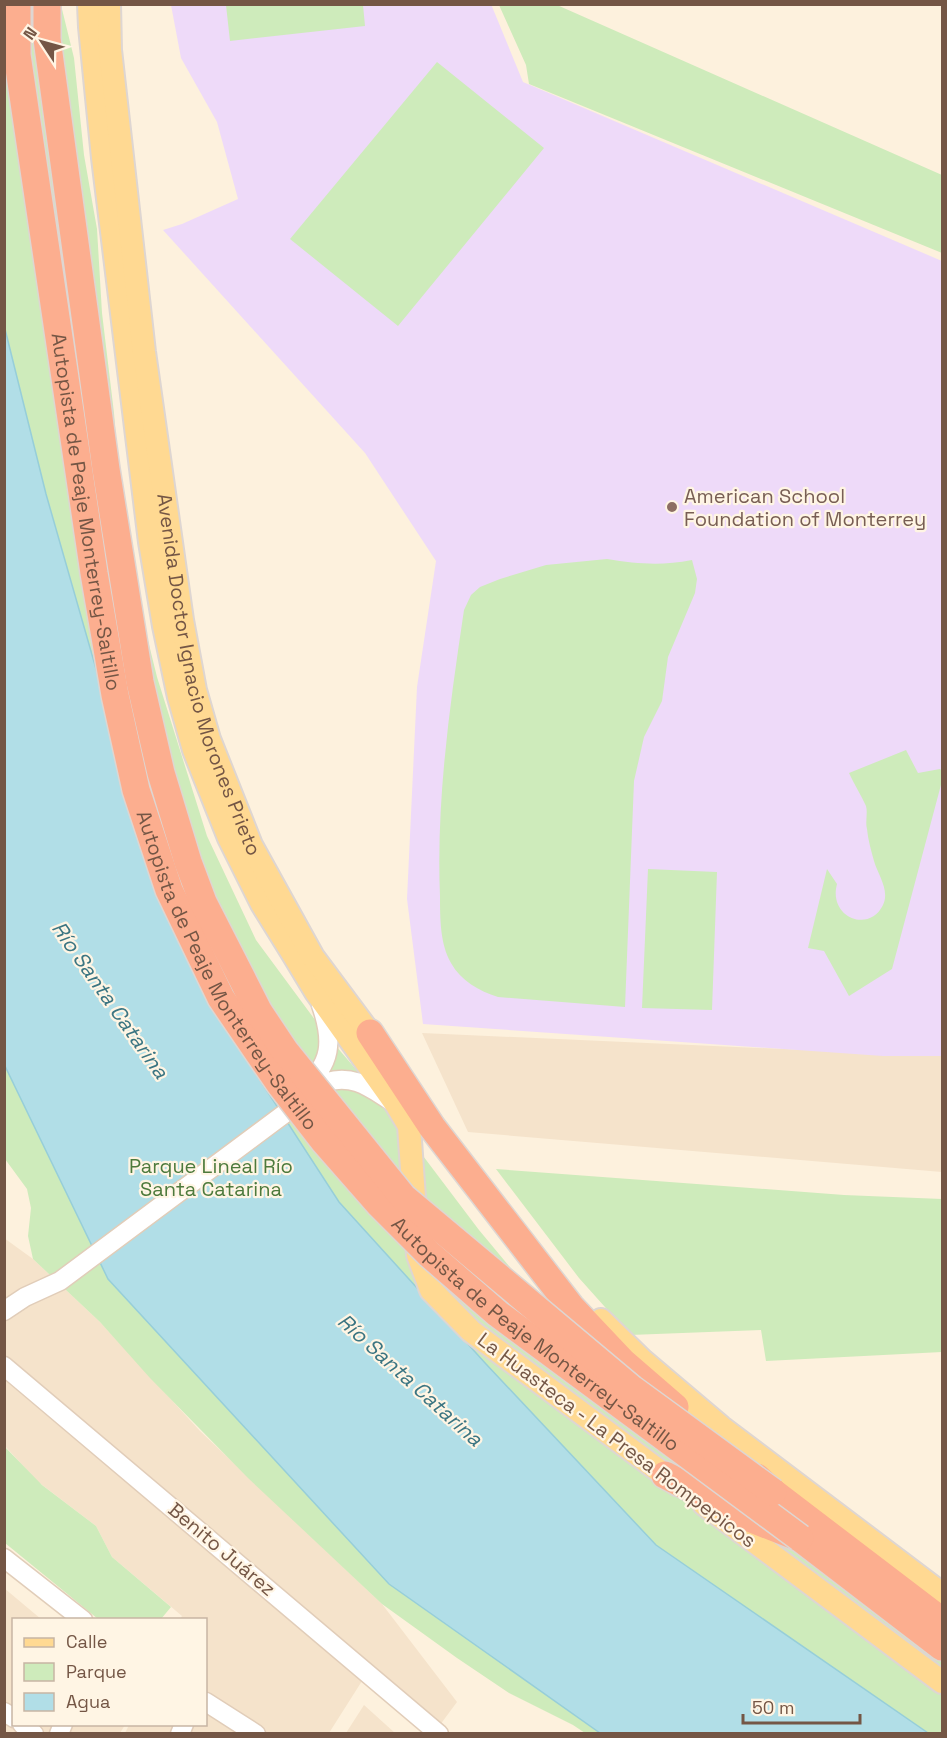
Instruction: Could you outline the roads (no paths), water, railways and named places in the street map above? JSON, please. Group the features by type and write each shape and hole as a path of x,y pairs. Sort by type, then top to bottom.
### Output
{"highway":[{"name":"Autopista de Peaje Monterrey-Saltillo","path":"17,4 17,55 115,695 136,790 169,890 222,998 279,1083 323,1140 380,1205 429,1254 498,1314 800,1538 942,1647"},
{"name":"Autopista de Peaje Monterrey-Saltillo","path":"47,4 47,39 80,286 140,682 161,773 188,862 203,902 259,1012 285,1051 403,1197 632,1389 773,1492"},
{"path":"370,1033 432,1126 530,1255 586,1324 623,1362 773,1492 942,1622"},
{"path":"665,1475 749,1518 800,1538"}],"main road":[{"name":"Avenida Doctor Ignacio Morones Prieto","path":"89,4 103,158 150,542 179,697 194,750 229,838 262,904 316,992 396,1104 409,1126"},
{"name":"Avenida Doctor Ignacio Morones Prieto","path":"110,4 110,50 144,352 182,620 195,690 209,739 252,845 313,957 555,1271 609,1329 677,1392 942,1594"},
{"name":"La Huasteca - La Presa Rompepicos","path":"409,1126 418,1255 431,1290 471,1331 942,1682"}],"street":[{"path":"316,992 329,1033 324,1064 316,1084"},
{"path":"4,1311 58,1276 316,1084 337,1079 353,1080 363,1083 396,1104"},
{"path":"4,1297 58,1276"},
{"name":"Benito Juárez","path":"4,1366 439,1734"},
{"path":"4,1558 80,1618"},
{"path":"207,1703 256,1734"}],"water":[{"name":"Río Santa Catarina","path":"4,325 46,494 143,833 221,1020 339,1202 486,1364 656,1545 928,1733 600,1733 389,1584 108,1279 5,1066"}],"place":[{"name":"American School Foundation of Monterrey","path":"672,507"}],"park label":[{"name":"Parque Lineal Río Santa Catarina","path":"211,1178"}]}
